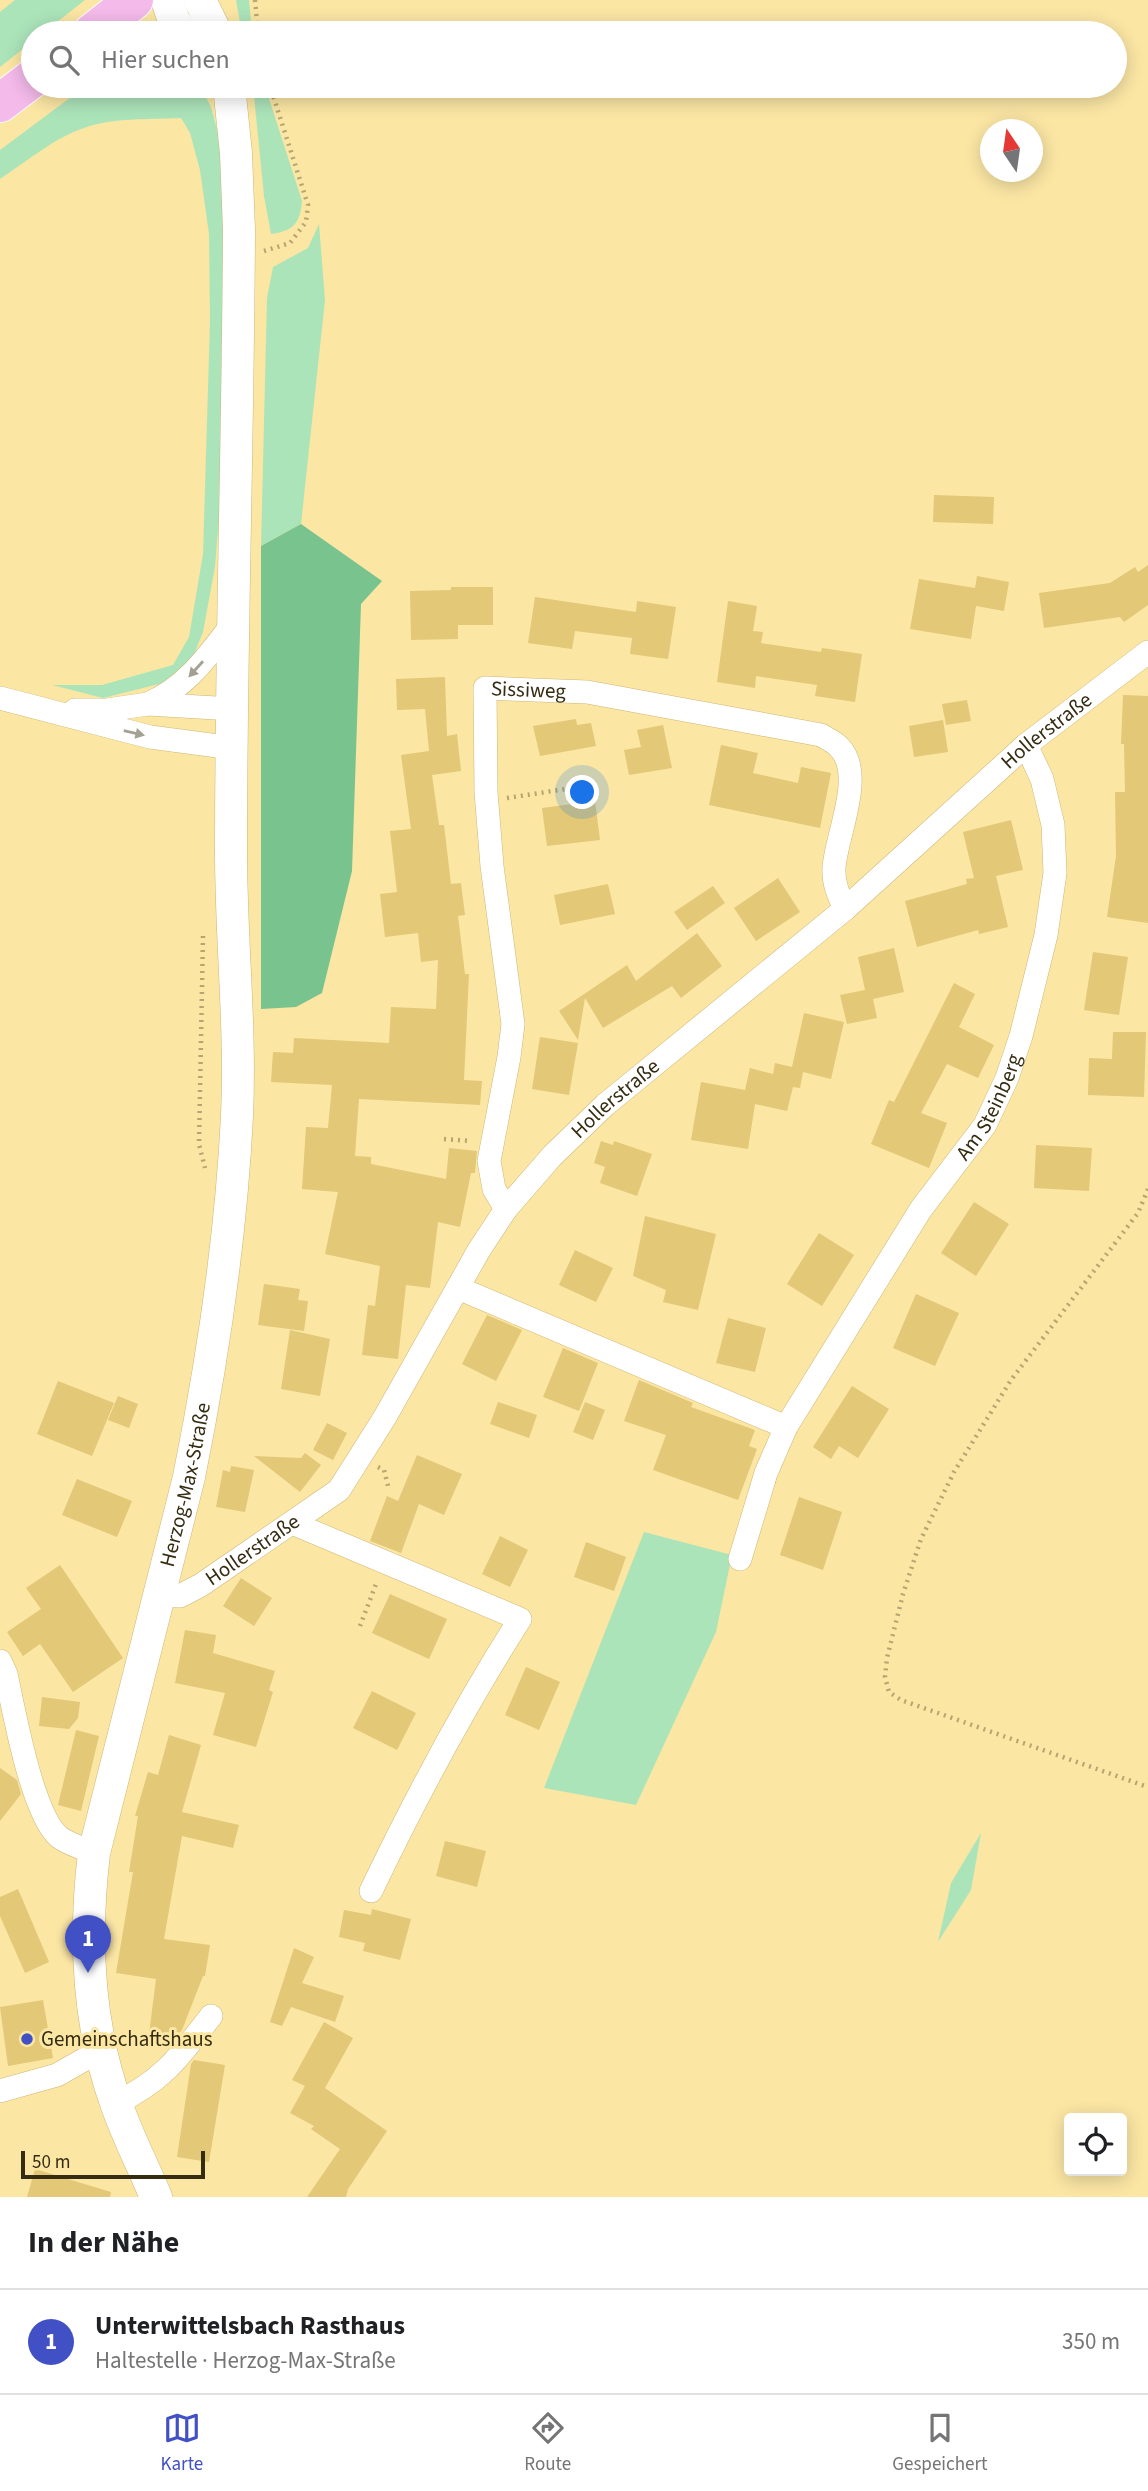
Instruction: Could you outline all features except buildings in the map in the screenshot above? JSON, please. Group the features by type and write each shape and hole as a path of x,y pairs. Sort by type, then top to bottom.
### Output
{"highway":[{"path":"107,21 134,0"},
{"path":"0,103 21,87"}],"main road":[{"path":"167,0 174,21"},
{"path":"200,0 210,21"},
{"path":"215,98 236,153"},
{"name":"Herzog-Max-Straße","path":"156,2197 116,2103 100,2050 89,1973 88,1903 94,1853 200,1423 223,1274 231,1199 237,1114 231,855 239,254 236,153 230,98"}],"street":[{"path":"148,704 172,692 196,670 235,621"},
{"name":"Hollerstraße","path":"159,1595 180,1596 201,1585 339,1490 386,1418 478,1250 506,1209 552,1156 605,1105 845,909 1026,745 1148,652"},
{"name":"Sissiweg","path":"506,1209 494,1189 489,1161 513,1024 486,800 485,688 587,691 821,735 841,748 849,764 851,783 834,869 836,890 845,909"},
{"path":"0,698 150,737 233,748"},
{"path":"44,710 107,710 148,704 233,709"},
{"name":"Am Steinberg","path":"740,1559 766,1473 786,1427 921,1209 985,1125 1007,1078 1021,1037 1046,934 1055,873 1053,825 1042,779 1026,745"},
{"path":"458,1288 786,1427"},
{"path":"292,1523 520,1619 450,1733 410,1808 371,1891"},
{"path":"0,1661 6,1674 36,1793 47,1821 60,1837 94,1853"},
{"path":"116,2103 142,2091 173,2066 211,2016"},
{"path":"0,2091 57,2075 100,2050"}],"path":[{"path":"255,0 257,21"},
{"path":"239,254 270,250 290,243 306,222 308,205 274,98"},
{"path":"486,800 572,788"},
{"path":"203,932 198,1144 209,1181"},
{"path":"1148,1189 1138,1213 1011,1380 954,1472 921,1539 903,1594 885,1677 890,1692 901,1700 1148,1787"},
{"path":"360,1626 385,1562"}],"green space":[{"path":"15,0 85,0 58,21 21,21 21,50 0,67 0,12"},
{"path":"236,0 249,0 251,21 240,21"},
{"path":"70,98 206,98 224,155 222,481 215,567 203,632 191,662 167,682 103,698 52,685 102,685 173,665 189,637 203,554 210,321 209,234 200,170 190,133 181,118 95,124 51,144 0,179 0,150"},
{"path":"254,98 269,98 302,201 294,225 285,231 271,234 264,196"},
{"path":"319,224 325,300 301,524 261,546 267,298 273,267 308,248"},
{"path":"301,524 382,581 361,604 352,871 322,993 296,1007 261,1009 261,546"},
{"path":"644,1532 732,1555 716,1632 636,1805 544,1788"},
{"path":"981,1833 971,1890 938,1942 951,1883"}],"place":[{"name":"Unterwittelsbach Rasthaus","path":"88,1973"},
{"name":"Gemeinschaftshaus","path":"27,2039"}]}
